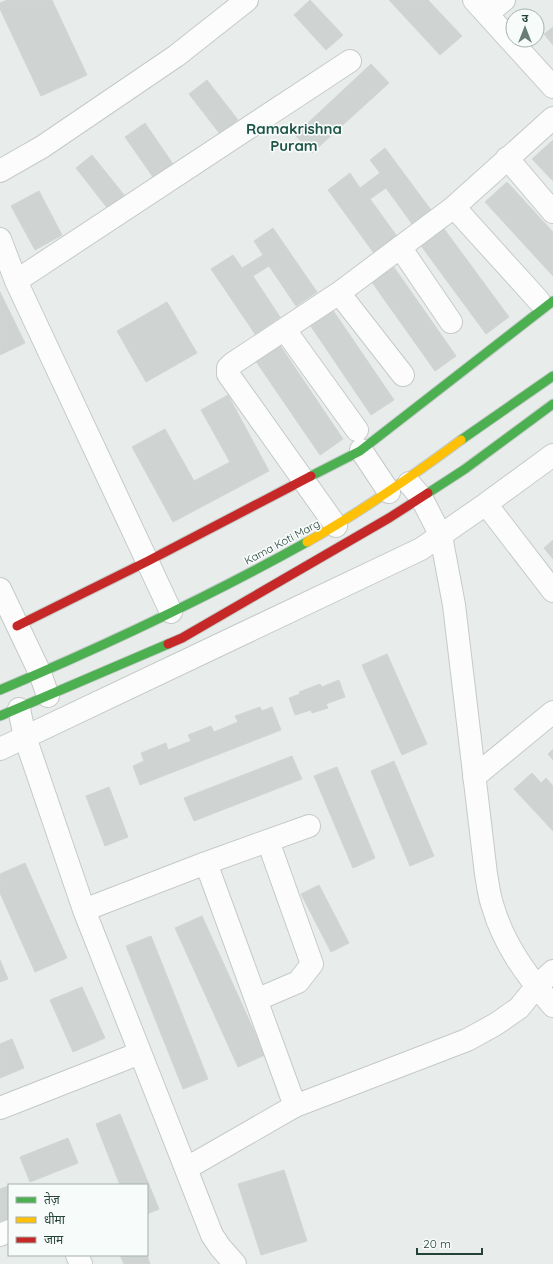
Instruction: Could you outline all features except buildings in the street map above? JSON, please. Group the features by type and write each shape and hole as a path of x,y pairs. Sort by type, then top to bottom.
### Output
{"street":[{"path":"0,172 42,147 176,56 247,0"},
{"path":"504,0 480,7 553,87"},
{"path":"16,281 350,61"},
{"path":"336,526 227,371 232,364 339,293 454,207 553,118"},
{"path":"507,158 553,212"},
{"path":"17,626 148,562 304,481 546,301 454,207"},
{"path":"0,239 16,281 171,612"},
{"path":"400,247 451,322"},
{"path":"339,293 403,375"},
{"path":"285,330 359,440 389,492"},
{"name":"Kama Koti Marg","path":"0,690 171,612 266,565 336,526 407,480 460,440 553,376"},
{"path":"235,1264 220,1248 212,1235 187,1168 84,910 25,737 9,712 182,638 320,558 421,497 465,469 553,404"},
{"path":"0,749 421,549 553,455"},
{"path":"407,480 421,497 441,536 454,605 486,874 492,907 512,953 536,987 553,1006"},
{"path":"486,504 553,591"},
{"path":"0,590 40,673 48,696"},
{"path":"474,777 553,712"},
{"path":"84,910 206,863 309,826"},
{"path":"256,1000 298,982 312,964 268,840"},
{"path":"206,863 294,1106"},
{"path":"187,1168 294,1106 460,1043 482,1033 519,1008 536,987 553,971"},
{"path":"0,1108 140,1053"}],"traffic: fast":[{"path":"311,476 360,451 553,301"},
{"path":"461,440 553,376"},
{"path":"428,493 465,469 553,404"},
{"path":"0,690 155,620 232,582 307,542"},
{"path":"0,716 168,644"}],"traffic: slow":[{"path":"307,542 386,494 461,440"}],"traffic: jam":[{"path":"17,626 148,561 311,476"},
{"path":"168,644 182,638 389,518 428,493"}],"district":[{"name":"Ramakrishna Puram","path":"294,138"}]}
